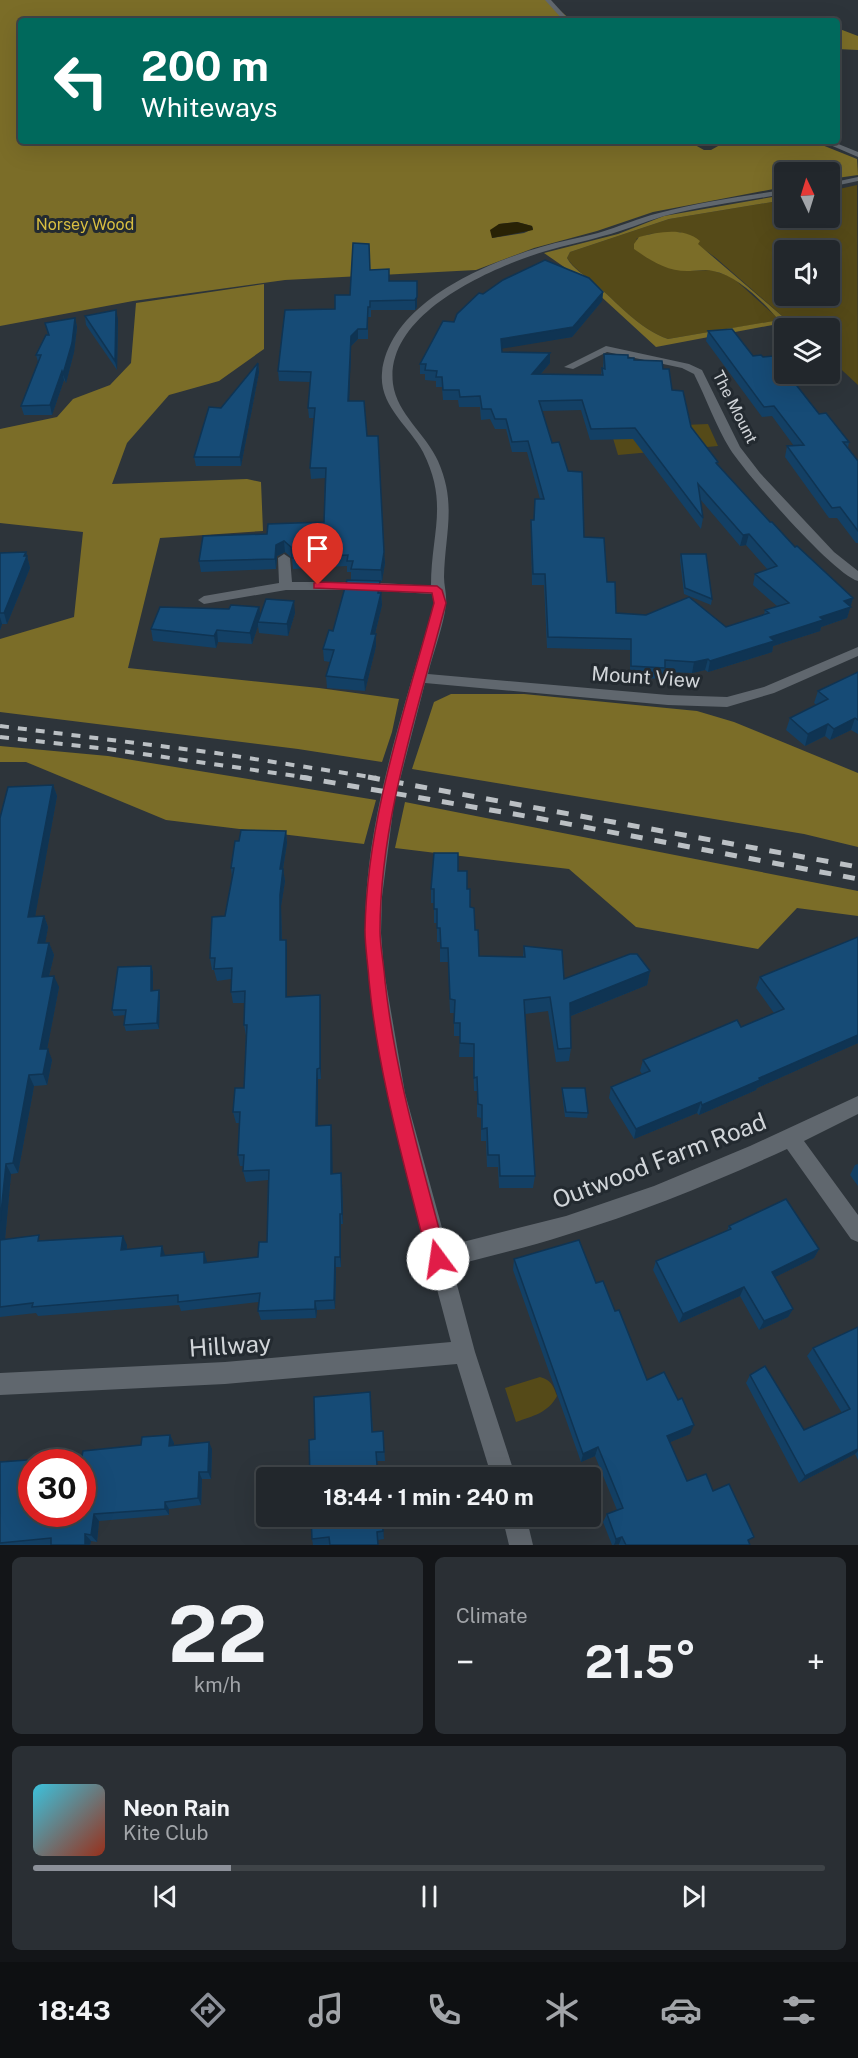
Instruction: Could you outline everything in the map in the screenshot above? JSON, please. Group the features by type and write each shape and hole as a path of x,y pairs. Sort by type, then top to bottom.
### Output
{"street":[{"path":"548,0 564,18"},
{"path":"832,144 858,155"},
{"path":"840,183 855,180"},
{"path":"500,1467 464,1352 438,1259 396,1093 375,970 374,897 386,803 440,603 437,590 446,512 443,492 426,448 398,413 390,396 387,376 389,360 394,348 416,316 447,292 480,274 541,249 612,232 660,215 774,194"},
{"path":"569,367 625,340"},
{"name":"The Mount","path":"606,349 686,366 698,372 735,448 756,475 830,555 858,577"},
{"path":"284,558 286,586"},
{"path":"204,600 286,586 437,590"},
{"name":"Mount View","path":"421,678 668,700 727,702 769,690 858,651"},
{"name":"Outwood Farm Road","path":"438,1259 618,1209 791,1138 858,1105"},
{"path":"791,1138 858,1232"},
{"name":"Hillway","path":"0,1384 225,1373 464,1352"},
{"path":"517,1527 521,1545"}],"shaded area":[{"path":"857,185 858,385 840,368 840,318 785,318 716,258 680,232 650,234 636,239 687,271 711,270 732,277 778,318 774,318 774,321 668,339 657,335 638,322 567,258 570,252 669,219 774,202 774,228 840,228 840,189"},
{"path":"517,222 532,226 533,230 492,238 490,230 499,224"},
{"path":"708,424 718,446 618,455 610,428"},
{"path":"540,1377 551,1384 557,1396 545,1410 516,1422 505,1388"}],"green space":[{"name":"Norsey Wood","path":"0,0 548,0 569,18 18,18 18,144 696,144 704,150 711,150 722,144 820,144 857,159 858,175 840,178 840,162 774,162 774,189 653,212 597,231 534,248 476,270 285,280 133,301 0,326","holes":["517,222 532,226 533,229 524,233 492,238 499,224"]},
{"path":"840,29 858,36 858,50 840,49"},
{"path":"774,197 774,202 669,219 570,252 567,258 576,269 638,322 657,335 668,339 774,321 774,325 656,347 583,280 544,253 618,234 664,216"},
{"path":"663,232 686,234 700,241 698,244 784,318 777,318 757,297 731,278 710,270 682,271 667,268 634,249 634,244 639,237"},
{"path":"264,284 264,349 219,381 169,395 127,443 112,484 247,479 261,482 263,531 160,538 128,668 319,688 399,699 392,732 382,762 298,749 0,712 0,639 74,617 83,532 0,523 0,429 57,417 73,399 110,385 131,363 136,303"},
{"path":"451,694 524,694 697,711 734,722 858,773 858,847 804,834 412,769 434,702"},
{"path":"0,746 108,756 376,800 364,844 166,820 26,762 0,762"},
{"path":"405,802 858,891 858,916 797,908 758,949 636,927 569,869 395,848"}],"building":[{"path":"353,243 369,244 370,270 389,269 389,281 417,281 415,300 370,301 367,329 358,329 351,336 348,401 364,401 367,436 378,436 384,552 381,570 351,569 353,561 347,561 348,555 292,558 291,547 284,541 276,545 275,559 199,561 203,536 267,534 268,524 324,522 326,468 310,468 315,408 308,408 311,372 278,371 285,310 335,309 335,295 350,295"},
{"path":"545,260 589,278 603,292 573,327 501,339 502,352 550,353 532,374 603,375 604,354 628,355 628,358 634,358 634,360 662,361 663,369 669,369 672,390 683,391 691,427 718,462 716,463 795,547 797,546 853,598 844,601 851,607 820,617 823,620 770,637 774,641 710,661 708,659 694,662 665,660 665,668 631,666 631,639 548,637 545,574 533,574 531,520 534,520 535,499 544,499 528,441 512,442 506,419 495,419 491,409 482,409 480,396 460,397 459,390 443,390 442,377 436,377 437,371 425,370 426,364 420,364 443,321 454,322 457,314 479,293 483,294 503,280","holes":["582,400 591,429 635,428 703,518 698,484 743,535 749,534 777,566 755,574 789,603 765,610 769,613 726,627 689,597 646,615 616,613 615,582 607,582 604,538 584,537 582,472 568,471 559,442 552,443 539,401"]},
{"path":"116,310 115,361 85,316"},
{"path":"75,318 72,343 63,374 62,371 50,405 21,406 41,355 36,355 46,335 49,335 45,323"},
{"path":"732,329 753,356 774,356 774,384 795,384 819,414 826,413 849,442 843,442 858,461 858,531 840,507 832,508 787,446 804,445 774,406 764,407 708,331"},
{"path":"258,363 240,457 194,457 209,407 221,408"},
{"path":"26,552 24,556 27,556 4,613 0,613 0,553"},
{"path":"681,554 706,554 712,599 685,588"},
{"path":"347,580 380,581 378,593 381,593 371,634 376,634 364,680 326,676 334,650 323,649 329,630 333,631"},
{"path":"266,599 294,601 287,624 258,622"},
{"path":"231,605 259,607 250,633 217,630 214,636 151,629 160,607 229,609"},
{"path":"858,672 858,720 855,718 834,729 828,724 808,734 790,718 828,699 818,691"},
{"path":"53,785 28,917 44,916 38,943 49,943 42,977 54,976 40,1049 48,1049 43,1074 29,1075 13,1163 6,1164 0,1223 0,818 8,787"},
{"path":"241,830 286,831 280,869 283,869 280,895 280,940 286,940 286,997 320,995 320,1068 317,1069 316,1126 331,1125 331,1174 341,1173 340,1257 335,1257 334,1300 315,1301 315,1309 258,1311 260,1293 178,1302 178,1295 32,1307 33,1303 0,1307 0,1240 39,1235 38,1241 123,1236 121,1250 162,1246 161,1256 204,1252 204,1263 258,1257 259,1242 267,1242 269,1170 243,1171 244,1155 238,1155 240,1112 233,1112 235,1088 244,1088 247,1025 244,1025 245,991 231,992 232,968 214,969 215,958 210,958 212,917 225,916 234,868 231,868 235,841 239,841"},
{"path":"434,853 458,853 458,871 467,871 470,907 474,908 475,930 478,930 479,956 525,957 524,946 562,950 564,979 630,954 637,954 650,971 570,1003 571,1048 558,1049 550,997 524,1000 535,1176 500,1176 499,1155 488,1155 487,1128 482,1129 482,1105 478,1104 477,1077 474,1078 474,1044 460,1043 460,1023 454,1023 455,1000 450,999 448,948 441,948 440,928 437,928 434,889 431,889"},
{"path":"858,937 858,1035 702,1105 701,1102 636,1129 611,1087 650,1071 643,1060 737,1020 741,1027 784,1009 760,977"},
{"path":"151,966 151,991 159,990 157,1023 124,1025 126,1010 112,1010 118,967"},
{"path":"562,1088 585,1088 588,1113 566,1112"},
{"path":"786,1199 819,1249 772,1272 793,1309 764,1321 744,1287 683,1314 656,1261 731,1229 729,1226"},
{"path":"579,1240 596,1283 603,1281 615,1311 619,1310 647,1380 664,1372 678,1400 682,1398 694,1425 667,1436 687,1481 706,1474 713,1491 729,1484 754,1537 748,1540 750,1545 626,1545 622,1537 616,1539 607,1514 623,1508 598,1447 583,1454 514,1259"},
{"path":"858,1327 858,1449 805,1476 750,1375 765,1366 804,1430 850,1409 813,1348"},
{"path":"370,1392 372,1432 383,1431 384,1452 376,1452 377,1467 310,1467 309,1440 315,1439 314,1397"},
{"path":"170,1435 169,1446 209,1442 208,1472 199,1472 198,1498 165,1502 165,1509 96,1514 96,1450 141,1445 142,1437"},
{"path":"18,1461 18,1527 92,1527 91,1535 85,1534 85,1545 51,1545 51,1538 0,1543 0,1462"},
{"path":"311,1527 383,1527 383,1531 377,1532 378,1545 330,1545 329,1537 312,1539"}],"railway":[{"path":"0,726 216,753 377,778"},
{"path":"0,737 108,749 310,778"},
{"path":"300,777 537,818 858,879"},
{"path":"368,777 858,867"}],"route":[{"path":"318,585 437,590 440,603 409,725 386,803 374,897 373,933 380,1010 396,1093 438,1259"}]}
